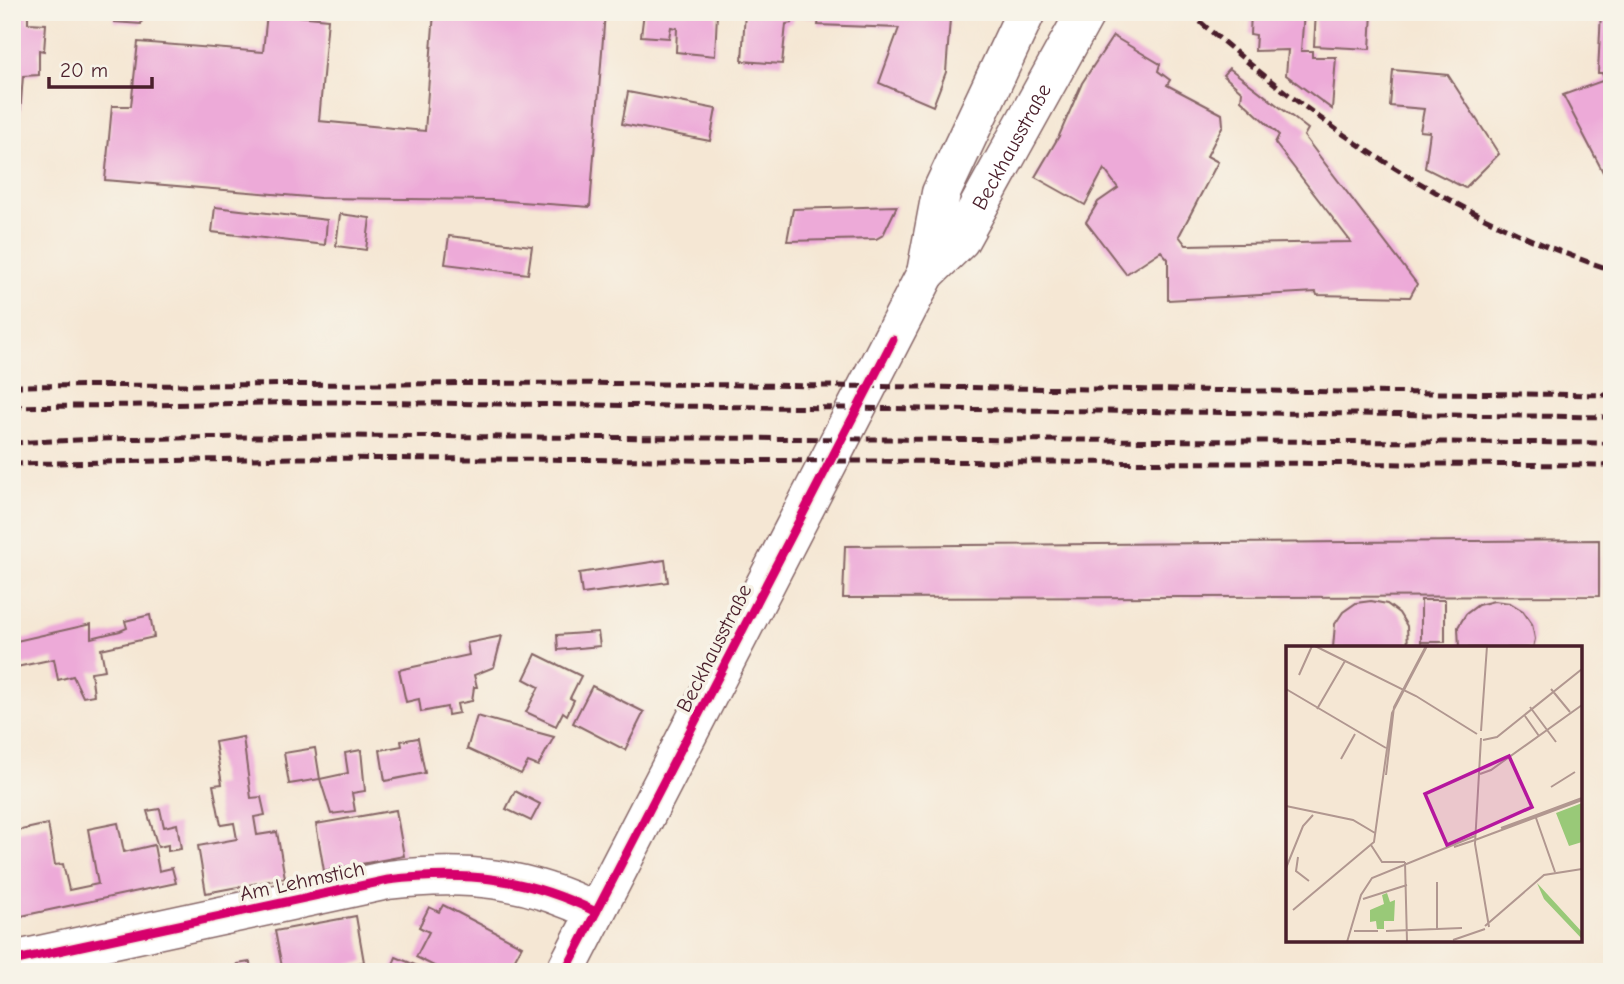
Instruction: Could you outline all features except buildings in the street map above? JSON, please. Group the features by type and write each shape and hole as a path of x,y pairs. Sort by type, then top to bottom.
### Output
{"main road":[{"name":"Beckhausstraße","path":"565,972 926,273 941,193 1026,12"},
{"name":"Beckhausstraße","path":"926,273 960,240 1086,12"},
{"name":"Am Lehmstich","path":"12,961 388,880 418,877 505,879 569,898 596,912"}],"railway":[{"path":"1189,12 1285,92 1387,163 1440,195 1496,223 1553,249 1612,270"},
{"path":"12,386 571,383 1612,395"},
{"path":"12,407 333,402 1612,417"},
{"path":"12,443 97,439 335,436 1612,443"},
{"path":"12,464 294,458 1612,465"}],"cycle path":[{"path":"565,972 893,340"},
{"path":"12,961 388,880 416,877 469,877 520,884 570,900 596,912"}]}
